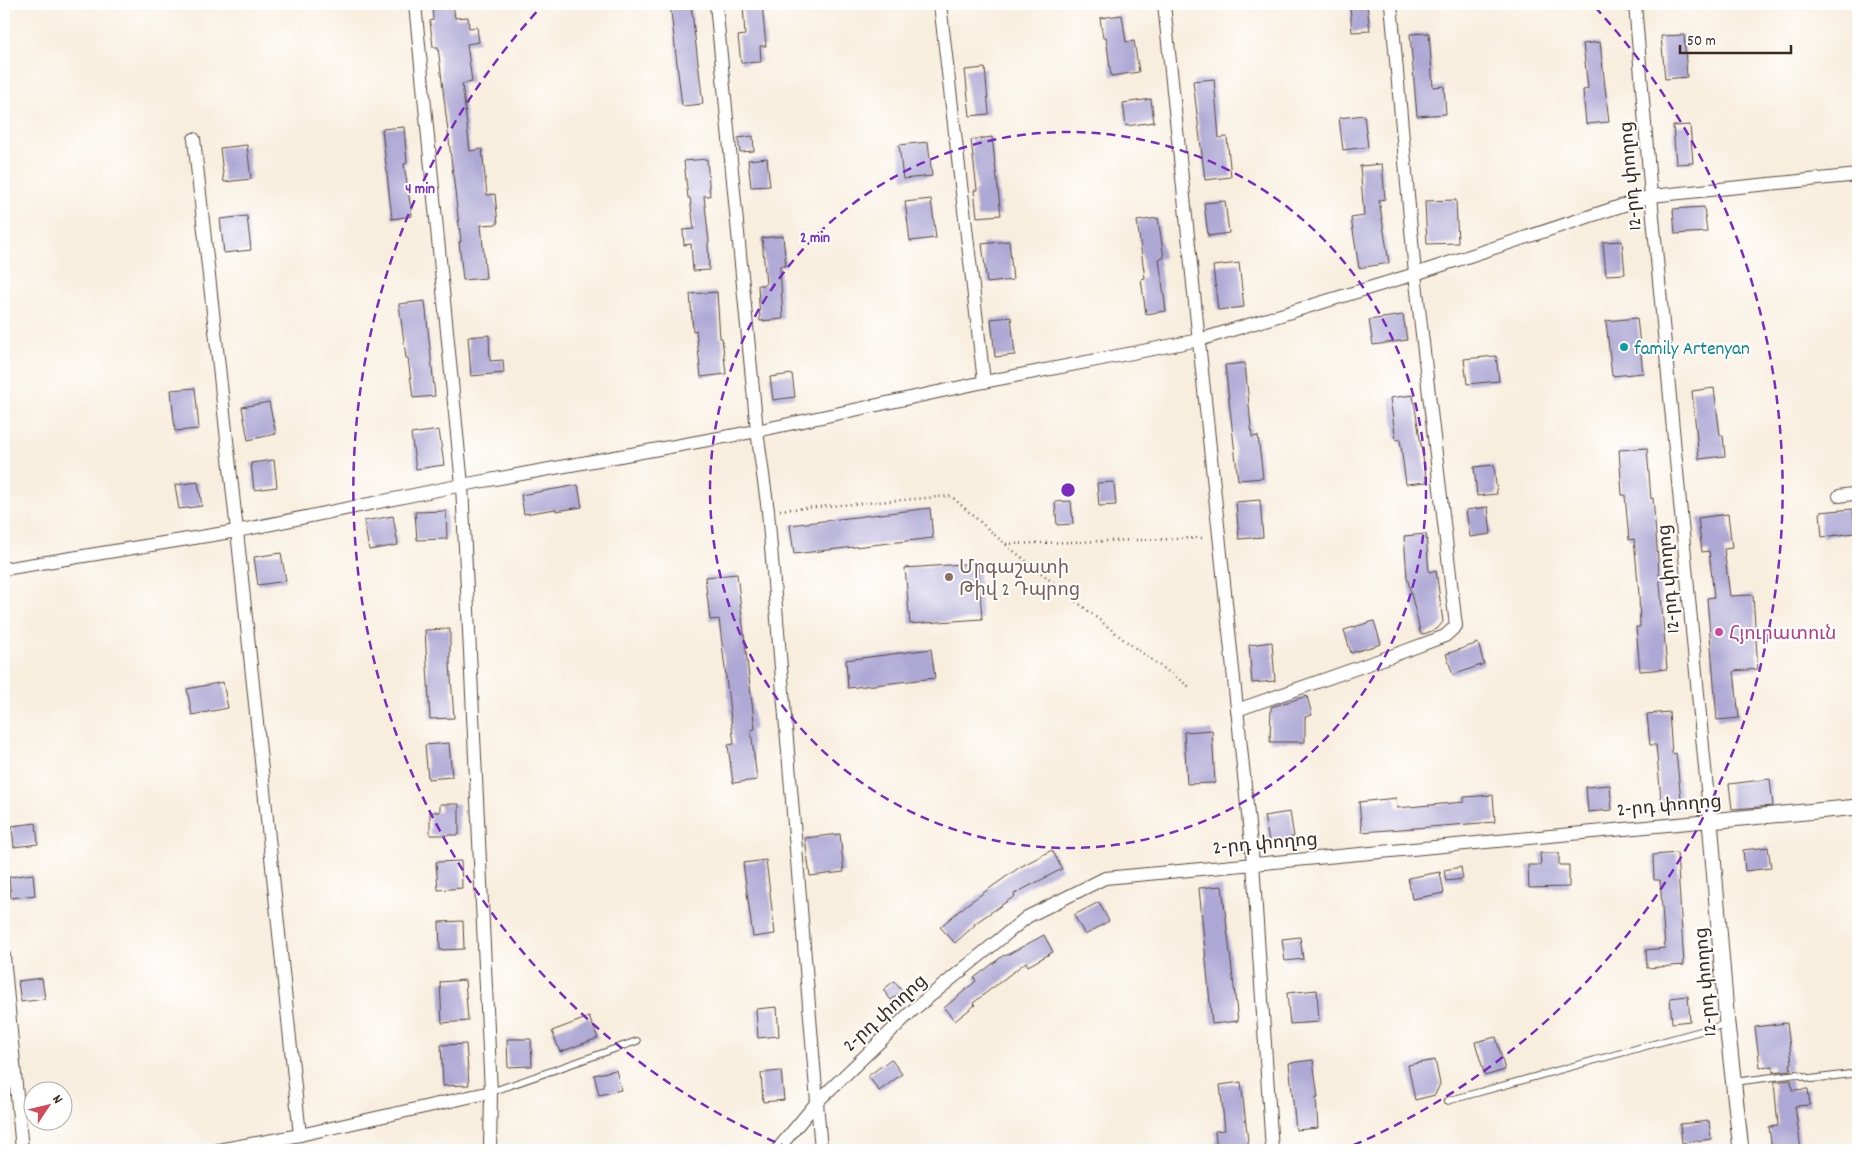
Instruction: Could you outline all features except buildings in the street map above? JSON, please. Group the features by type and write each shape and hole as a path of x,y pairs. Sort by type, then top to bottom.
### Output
{"street":[{"path":"415,4 462,485 491,1092 490,1150"},
{"path":"716,4 756,431 768,511 821,1150"},
{"path":"940,4 984,382"},
{"path":"1164,4 1253,863 1272,1150"},
{"path":"1237,710 1445,636 1456,626 1415,274 1391,4"},
{"name":"12-րդ փողոց","path":"1635,4 1727,1024 1741,1150"},
{"path":"194,139 300,1135"},
{"path":"4,569 237,531 462,485 756,431 984,382 1199,340 1415,274 1651,196 1858,175"},
{"path":"1839,496 1858,493"},
{"name":"2-րդ փողոց","path":"777,1150 817,1102 913,1010 1027,917 1105,878 1858,807"},
{"path":"4,956 22,1150"},
{"path":"218,1150 300,1135 491,1092"}],"lane":[{"path":"1447,1101 1727,1024"},
{"path":"491,1092 637,1041"},
{"path":"1734,1082 1798,1074 1811,1079 1858,1073"}],"path":[{"path":"768,511 951,496 1005,544 1123,639 1191,688"},
{"path":"1005,544 1220,538"}],"place":[{"name":"family Artenyan","path":"1624,347"},
{"name":"Մրգաշատի Թիվ 2 Դպրոց","path":"949,577"},
{"name":"Հյուրատուն","path":"1719,632"}]}
